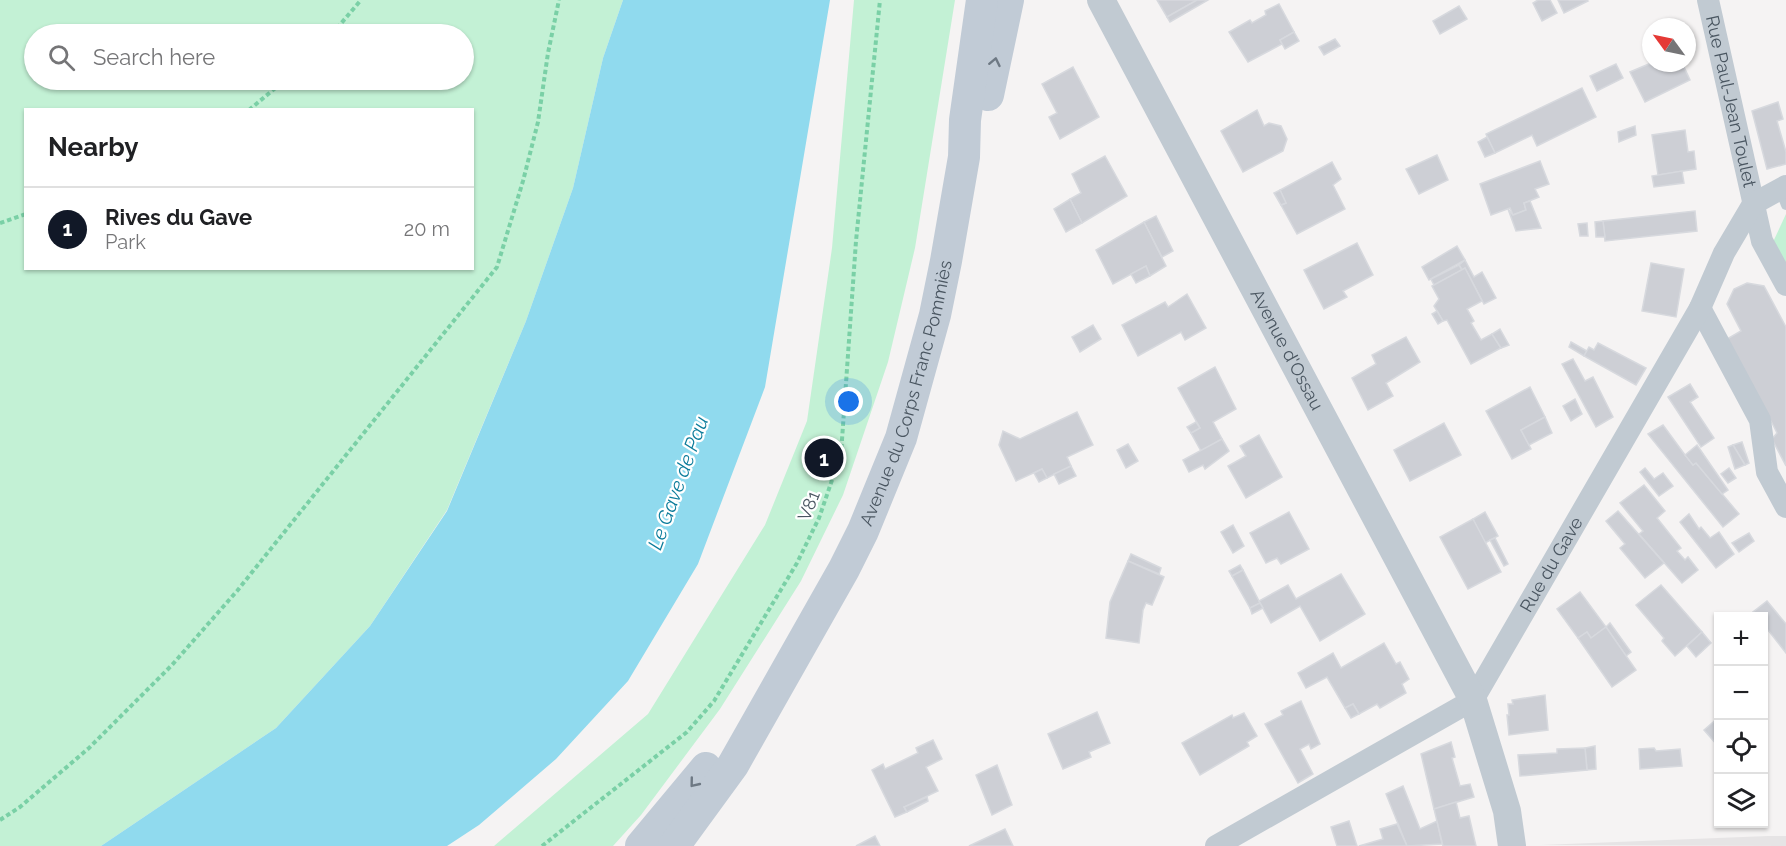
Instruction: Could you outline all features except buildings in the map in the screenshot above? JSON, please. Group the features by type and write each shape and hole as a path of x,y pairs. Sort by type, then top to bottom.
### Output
{"main road":[{"name":"Avenue du Corps Franc Pommiès","path":"674,846 733,765 817,617 863,531 901,438 935,315 964,157 965,120 982,0"},
{"name":"Avenue du Corps Franc Pommiès","path":"964,157 982,120 1008,0"},
{"name":"Avenue du Corps Franc Pommiès","path":"641,846 726,743 817,617"}],"street":[{"name":"Avenue d'Ossau","path":"1101,0 1473,700 1507,811 1512,846"},
{"name":"Rue Paul-Jean Toulet","path":"1708,0 1762,241 1786,285"},
{"path":"1753,204 1784,193"},
{"name":"Rue du Gave","path":"1473,700 1700,308 1724,253 1753,204"},
{"path":"1700,308 1760,420 1767,472 1786,507"},
{"path":"1216,846 1473,700"}],"path":[{"path":"342,24 362,0"},
{"path":"0,820 20,807 89,748 179,656 237,591 497,267 538,122 548,52 559,0"},
{"name":"V81","path":"542,846 687,732 700,718 714,701 797,563 819,518 840,454 856,240 863,191 880,0"},
{"path":"251,108 273,90"},
{"path":"0,223 24,215"}],"shaded area":[{"path":"1786,836 1786,846 1541,845"}],"green space":[{"path":"0,0 623,0 603,58 573,188 526,321 447,510 370,626 276,728 101,846 0,846"},
{"path":"854,0 955,0 915,248 888,362 843,495 801,581 720,709 641,815 613,846 494,846 648,714 765,525 807,421 832,248"},
{"path":"1786,214 1786,266 1773,242"}],"water":[{"name":"Le Gave de Pau","path":"623,0 830,0 765,387 698,564 628,681 556,759 479,825 447,846 101,846 276,728 370,626 447,511 526,321 573,188 603,58"}],"place":[{"name":"Rives du Gave","path":"824,458"}]}
